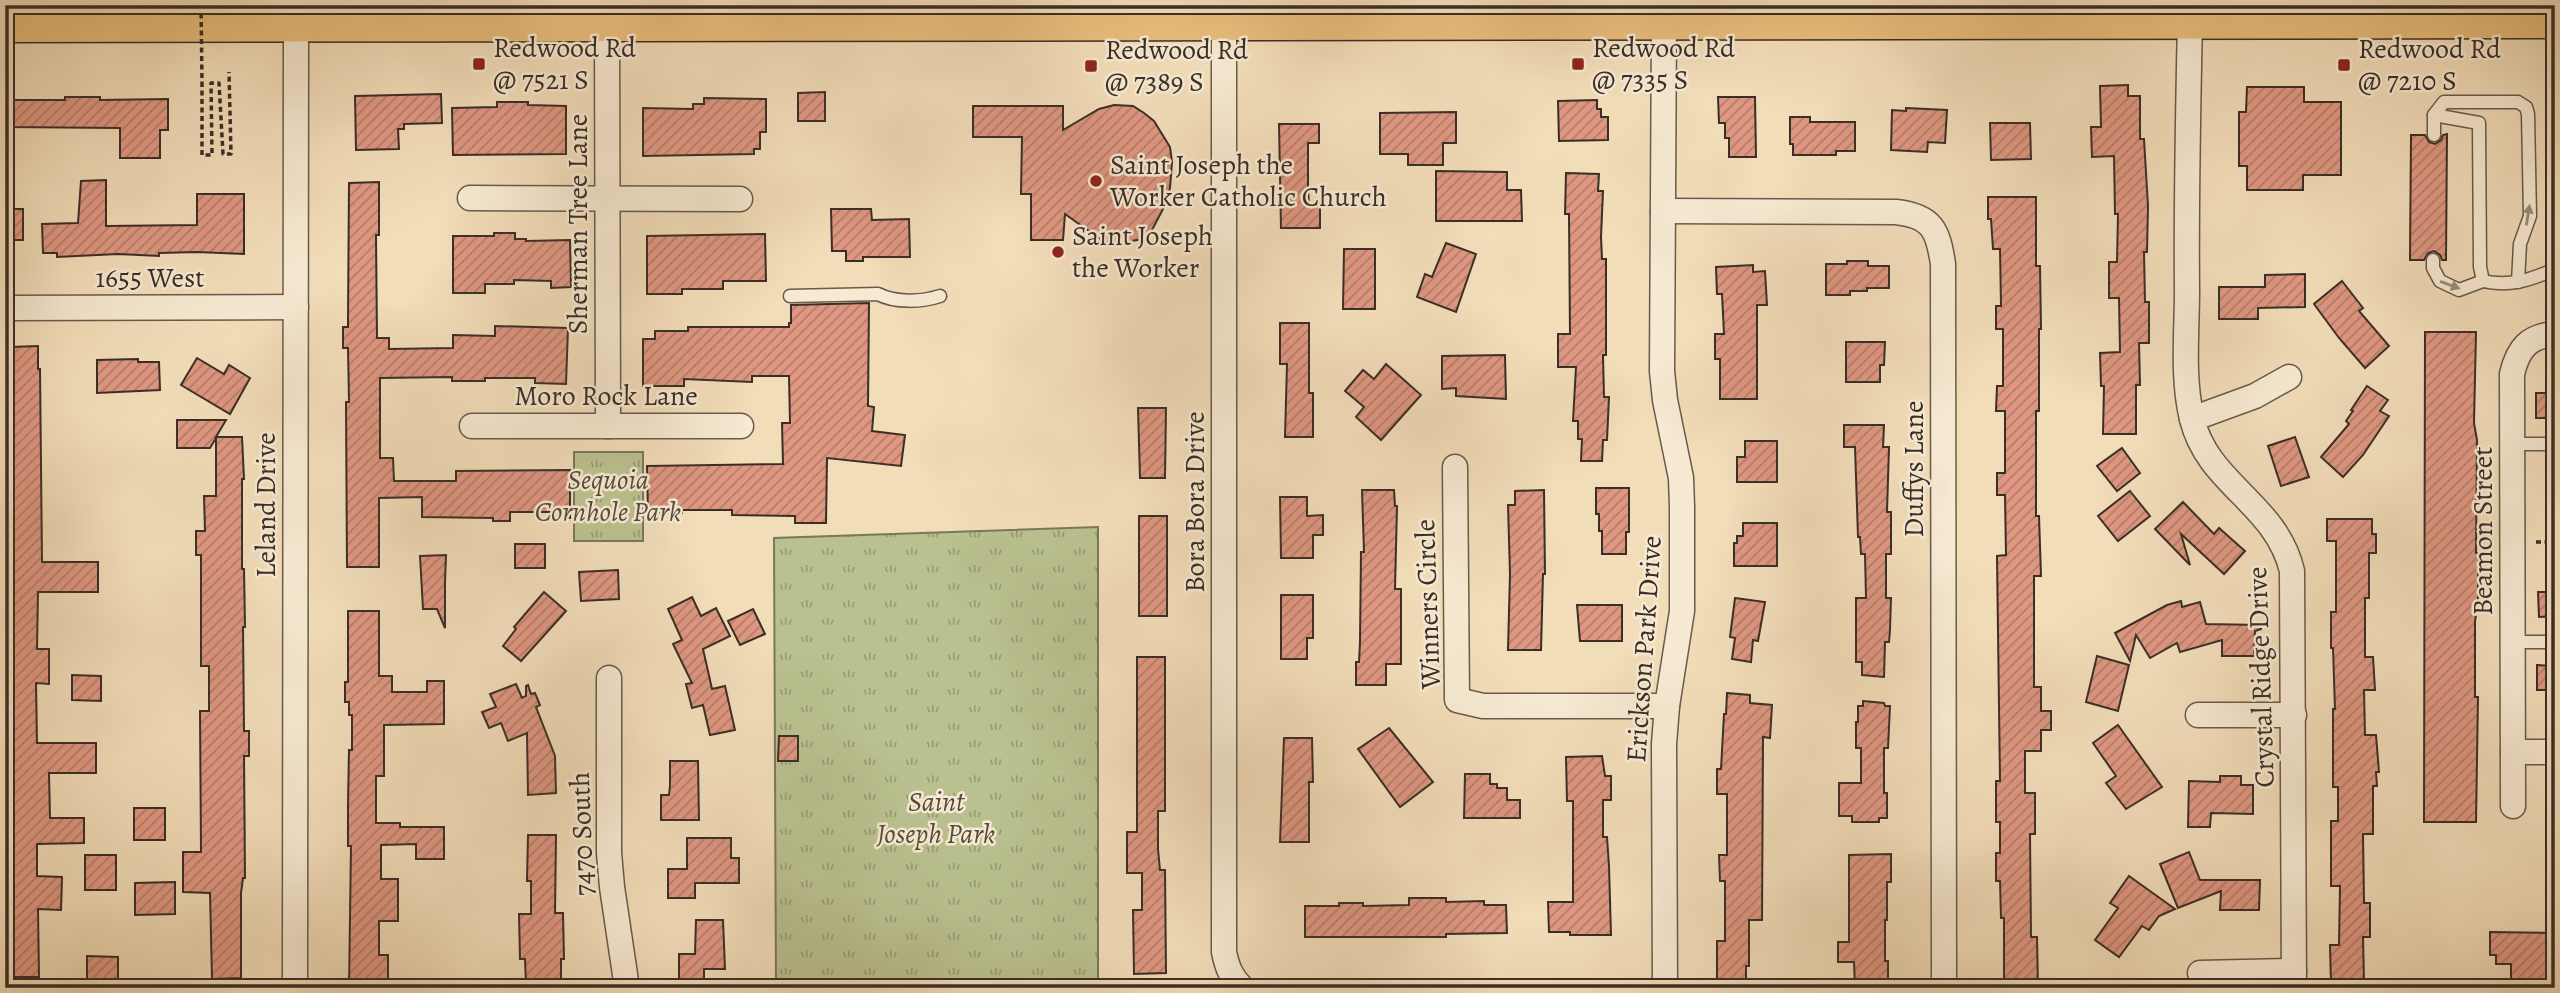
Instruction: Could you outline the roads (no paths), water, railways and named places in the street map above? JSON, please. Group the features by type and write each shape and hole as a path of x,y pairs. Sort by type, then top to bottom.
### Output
{"main road":[{"path":"5,23 79,14 156,14 296,23 607,22 946,14 1085,14 1224,22 1604,13 1664,22 1802,13 2190,20 2555,19"}],"street":[{"name":"Crystal Ridge Drive","path":"2190,20 2187,334 2192,419 2204,450 2220,472 2267,519 2287,552 2294,596 2294,979"},
{"name":"Sherman Tree Lane","path":"607,22 608,426"},
{"name":"Bora Bora Drive","path":"1224,22 1224,952 1227,967 1238,984"},
{"name":"Erickson Park Drive","path":"1664,22 1662,371 1665,400 1681,478 1682,507 1682,611 1667,706 1664,744 1665,988"},
{"name":"Leland Drive","path":"295,988 296,23"},
{"path":"470,198 740,199"},
{"name":"Duffys Lane","path":"1663,211 1915,214 1930,223 1940,244 1943,264 1944,988"},
{"name":"1655 West","path":"5,308 296,307"},
{"name":"Beamon Street","path":"2514,806 2512,374 2516,357 2526,344 2543,335 2555,334"},
{"path":"2192,419 2255,396 2289,377"},
{"name":"Moro Rock Lane","path":"472,426 741,426"},
{"name":"Winners Circle","path":"1455,467 1457,700 1483,706 1667,706"},
{"name":"7470 South","path":"609,678 609,853 626,988"},
{"path":"2198,715 2294,715"},
{"path":"2514,752 2555,752"},
{"path":"2200,973 2294,979"}],"lane":[{"path":"2434,135 2434,115 2444,102 2518,102 2526,107 2530,216 2519,244 2518,282"},
{"path":"2434,115 2479,122 2480,267 2483,281"},
{"path":"2433,260 2433,268 2440,281 2459,290 2483,281 2496,284 2529,281 2555,269"},
{"path":"790,296 878,294 888,300 929,299 940,296"},
{"path":"2512,444 2555,444"},
{"path":"2513,642 2555,642"}],"place":[{"name":"Redwood Rd @ 7521 S","path":"479,64"},
{"name":"Redwood Rd @ 7335 S","path":"1578,64"},
{"name":"Redwood Rd @ 7210 S","path":"2344,65"},
{"name":"Redwood Rd @ 7389 S","path":"1091,66"},
{"name":"Saint Joseph the Worker Catholic Church","path":"1096,181"},
{"name":"Saint Joseph the Worker","path":"1058,252"}],"park label":[{"name":"Sequoia Cornhole Park","path":"608,496"},
{"name":"Saint Joseph Park","path":"936,818"}]}
